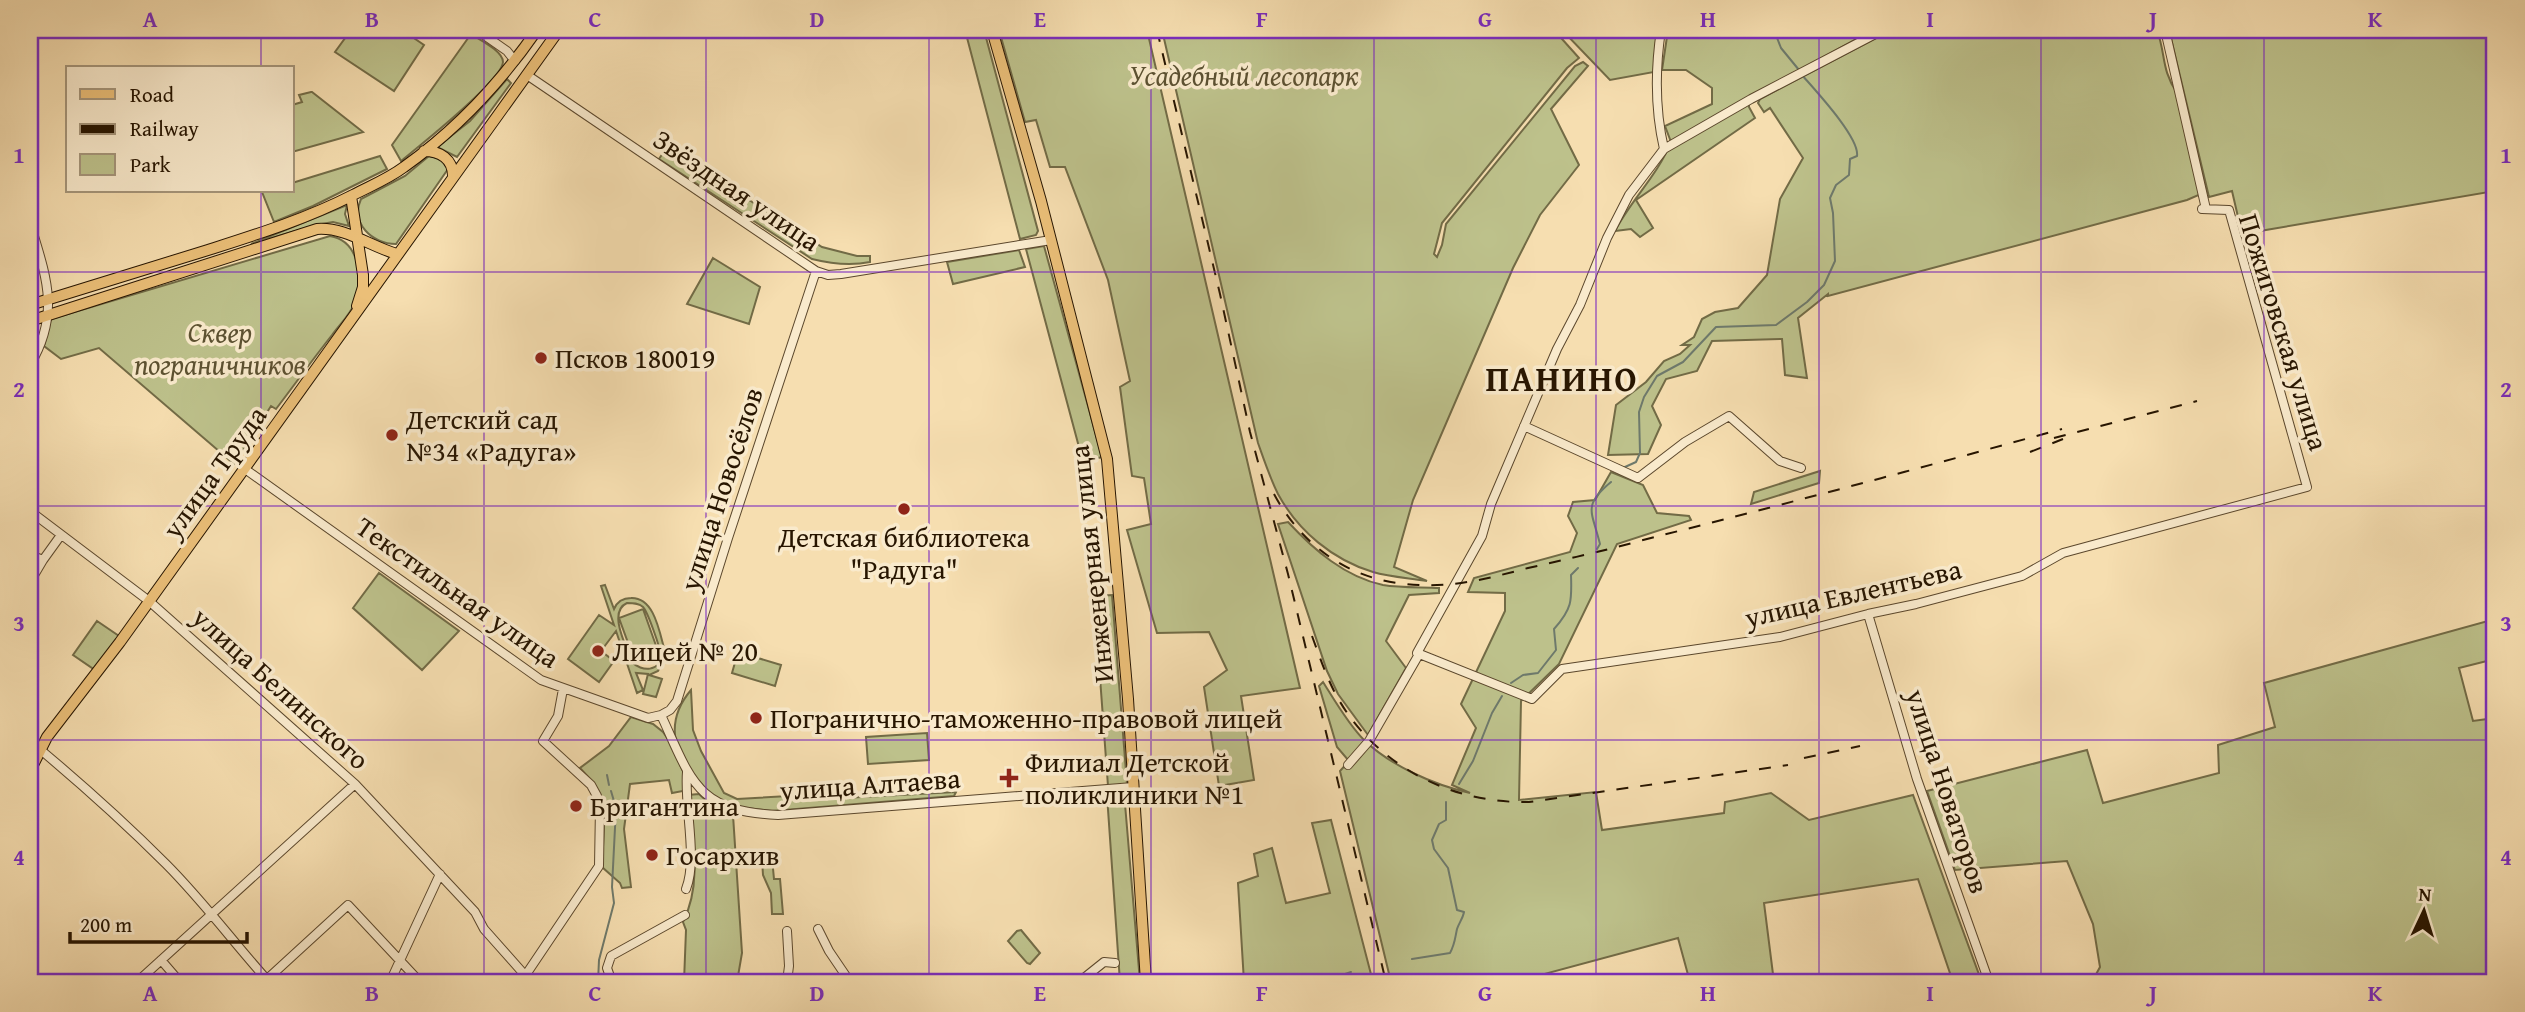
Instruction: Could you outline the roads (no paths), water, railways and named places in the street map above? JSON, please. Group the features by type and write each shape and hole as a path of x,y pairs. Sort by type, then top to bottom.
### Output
{"main road":[{"path":"30,305 282,226 351,196 403,168 482,99 515,61 537,30"},
{"name":"улица Труда","path":"30,771 40,749 245,469 559,30"},
{"name":"Инженерная улица","path":"992,30 1089,382 1109,468 1146,982"},
{"name":"Звёздная улица","path":"515,61 527,75"},
{"path":"424,151 444,156 452,166 453,176"},
{"path":"351,196 362,262 363,287 354,317"},
{"path":"30,321 317,229 334,229 397,254"}],"street":[{"name":"Звёздная улица","path":"477,30 507,51 515,61"},
{"path":"1661,30 1656,91 1664,149"},
{"path":"1348,765 1369,741 1482,536 1491,504 1607,238 1623,206 1664,149 1795,75 1883,30"},
{"name":"Пожиговская улица","path":"2165,30 2204,209 2229,209 2307,487"},
{"name":"Звёздная улица","path":"527,75 816,271 828,275 1051,240"},
{"path":"30,223 48,284 49,300 40,349 30,365"},
{"name":"улица Новосёлов","path":"661,715 670,710 677,701 816,271"},
{"path":"1524,426 1638,478 1685,442 1729,416 1780,461 1801,468"},
{"name":"Текстильная улица","path":"245,469 541,680 636,715 648,718 661,715"},
{"name":"улица Евлентьева","path":"1417,653 1532,699 1562,669 1780,637 1916,604 2022,576 2063,553 2307,487"},
{"name":"улица Белинского","path":"30,511 149,601 355,784 475,912 526,980"},
{"path":"30,582 61,535"},
{"path":"30,555 43,560"},
{"name":"улица Новаторов","path":"1868,614 1917,779 1989,982"},
{"path":"526,980 599,866 600,806 597,796 591,785 542,741 558,716 563,689"},
{"name":"улица Алтаева","path":"661,715 687,772 699,788 722,805 750,813 778,815 1133,787"},
{"path":"30,741 165,863 213,915 266,981 348,905 419,982"},
{"path":"686,889 691,865 685,793 687,772"},
{"path":"137,982 355,784"},
{"path":"390,982 440,874"},
{"path":"612,982 607,968 611,956 685,915"},
{"path":"818,929 850,982"},
{"path":"787,931 787,982"},
{"path":"161,960 180,982"},
{"path":"1079,982 1104,962 1115,963"}],"waterway":[{"path":"1774,30 1781,48 1799,70"},
{"path":"1625,467 1636,462 1640,453 1639,412 1644,397 1657,376 1683,362 1716,327 1776,325 1807,302 1824,285 1835,261 1830,198 1836,185 1849,175 1850,159 1857,156 1856,148 1836,114 1802,75"},
{"path":"1597,549 1600,544 1592,516 1593,503 1611,482"},
{"path":"1511,683 1523,675 1538,673 1556,650 1554,629 1568,610 1571,575 1578,568"},
{"path":"1459,784 1473,761 1492,713 1502,696"},
{"path":"607,775 609,785"},
{"path":"598,982 599,960 614,903 612,887 616,808 611,791"},
{"path":"1412,959 1450,953 1464,912 1457,910 1448,868 1434,849 1432,840 1439,824 1446,820 1446,802"},
{"path":"1321,982 1351,972"}],"railway":[{"path":"1157,30 1250,432 1288,574 1386,982"},
{"path":"2054,438 2197,401"},
{"path":"1274,494 1296,527 1310,541 1325,554 1359,573 1415,585 1464,583 1617,547 2062,429"},
{"path":"2030,452 2063,439"},
{"path":"1312,636 1334,691 1350,717 1369,739 1415,774 1470,796 1529,802 1788,765"},
{"path":"1804,758 1860,746"}],"place":[{"name":"Псков 180019","path":"541,358"},
{"name":"Детский сад №34 «Радуга»","path":"392,435"},
{"name":"Детская библиотека \"Радуга\"","path":"904,509"},
{"name":"Лицей № 20","path":"598,651"},
{"name":"Погранично-таможенно-правовой лицей","path":"756,718"},
{"name":"Филиал Детской поликлиники №1","path":"1009,778"},
{"name":"Бригантина","path":"576,806"},
{"name":"Госархив","path":"652,855"}],"district":[{"name":"ПАНИНО","path":"1562,379"}],"park label":[{"name":"Усадебный лесопарк","path":"1244,75"},
{"name":"Сквер пограничников","path":"220,348"}]}
